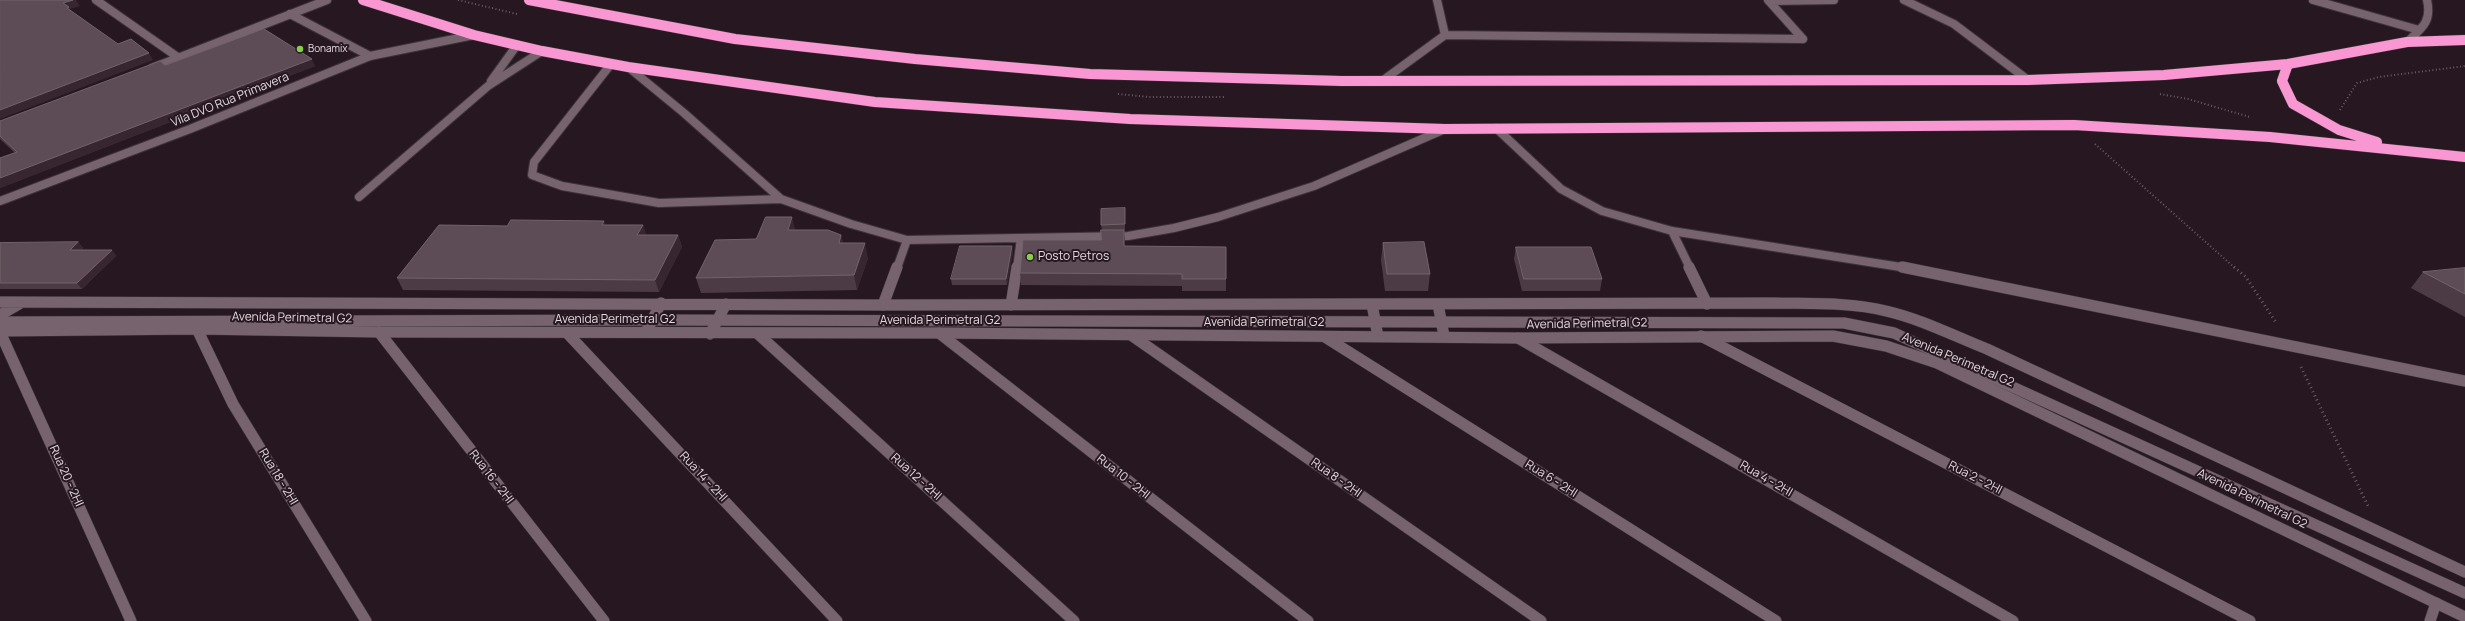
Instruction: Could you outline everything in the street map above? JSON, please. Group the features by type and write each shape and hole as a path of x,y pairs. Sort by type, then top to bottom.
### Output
{"highway":[{"path":"363,0 474,35 542,51 628,67 875,102 1130,119 1445,129 2074,125 2158,129 2401,149 2465,157"},
{"path":"529,0 735,39 953,63 1090,74 1382,81 2028,80 2164,75 2288,64 2407,42 2465,40"},
{"path":"2288,64 2282,81 2293,104 2339,130 2401,149"}],"street":[{"path":"96,0 179,58"},
{"path":"142,72 327,0"},
{"path":"1436,0 1445,35"},
{"path":"1768,1 1834,0"},
{"path":"1904,0 1926,7 1970,34 2028,80"},
{"path":"2313,0 2419,30"},
{"path":"2407,42 2419,30 2430,13 2427,0"},
{"path":"1382,81 1445,35 1803,40 1768,1"},
{"path":"290,14 370,56"},
{"name":"Vila DVO Rua Primavera","path":"0,201 190,129 370,56 474,35"},
{"path":"488,86 516,45"},
{"path":"359,197 488,86 542,51"},
{"path":"611,64 534,162 532,175 562,186 659,203 781,199 851,224 908,240 1128,236 1210,219 1314,186 1445,129"},
{"path":"628,67 684,113 781,199"},
{"path":"1496,128 1561,189 1602,211 1672,231 1874,261 2465,381"},
{"path":"1672,231 1707,304"},
{"path":"1011,305 1021,238"},
{"path":"883,305 908,240"},
{"name":"Avenida Perimetral G2","path":"0,302 660,303 883,305 1707,304 1855,307 1886,311 1910,318 1987,349 2465,572"},
{"path":"0,315 12,307 25,302"},
{"path":"646,332 660,303"},
{"path":"710,334 726,304"},
{"path":"1372,304 1378,336"},
{"path":"1438,304 1440,323 1444,336"},
{"path":"0,322 653,320 717,322 1844,324 1894,333 2465,593"},
{"name":"Avenida Perimetral G2","path":"0,331 197,329 568,334 646,332 710,334 939,333 1444,336 1518,338 1833,336 1867,341 1901,349 1996,389 2465,617"},
{"name":"Rua 18 - 2HI","path":"197,329 233,404 366,621"},
{"name":"Rua 20 - 2HI","path":"0,331 131,621"},
{"name":"Rua 16 - 2HI","path":"379,332 604,621"},
{"name":"Rua 10 - 2HI","path":"939,333 1308,621"},
{"name":"Rua 14 - 2HI","path":"568,334 837,621"},
{"name":"Rua 12 - 2HI","path":"758,334 1074,621"},
{"name":"Rua 8 - 2HI","path":"1131,335 1541,621"},
{"name":"Rua 6 - 2HI","path":"1325,336 1776,621"},
{"name":"Rua 2 - 2HI","path":"1700,336 2250,621"},
{"name":"Rua 4 - 2HI","path":"1518,338 2013,621"},
{"path":"2430,621 2436,603"}],"path":[{"path":"2074,125 2246,277 2290,345 2381,534"}],"building":[{"path":"0,0 73,0 63,3 69,7 67,8 118,44 131,39 149,53 0,110"},
{"path":"264,29 312,59 0,178 0,158 17,152 0,136 0,121 160,61 165,65"},
{"path":"1125,208 1125,224 1101,225 1101,209"},
{"path":"766,217 792,217 788,230 828,230 841,235 839,243 865,243 854,275 696,278 715,240 756,239"},
{"path":"511,220 604,221 602,225 643,225 637,235 678,235 655,280 397,278 439,225 507,226"},
{"path":"1101,230 1124,230 1124,246 1226,247 1226,279 1182,279 1182,274 1020,273 1023,240 1101,240"},
{"path":"78,242 70,250 112,250 77,283 0,283 0,243"},
{"path":"1424,242 1430,274 1387,274 1383,243"},
{"path":"960,246 1012,246 1006,279 951,279"},
{"path":"1516,247 1591,247 1602,279 1524,279"},
{"path":"2465,268 2465,294 2423,272"}],"place":[{"name":"Bonamix","path":"300,49"},
{"name":"Posto Petros","path":"1030,257"}]}
